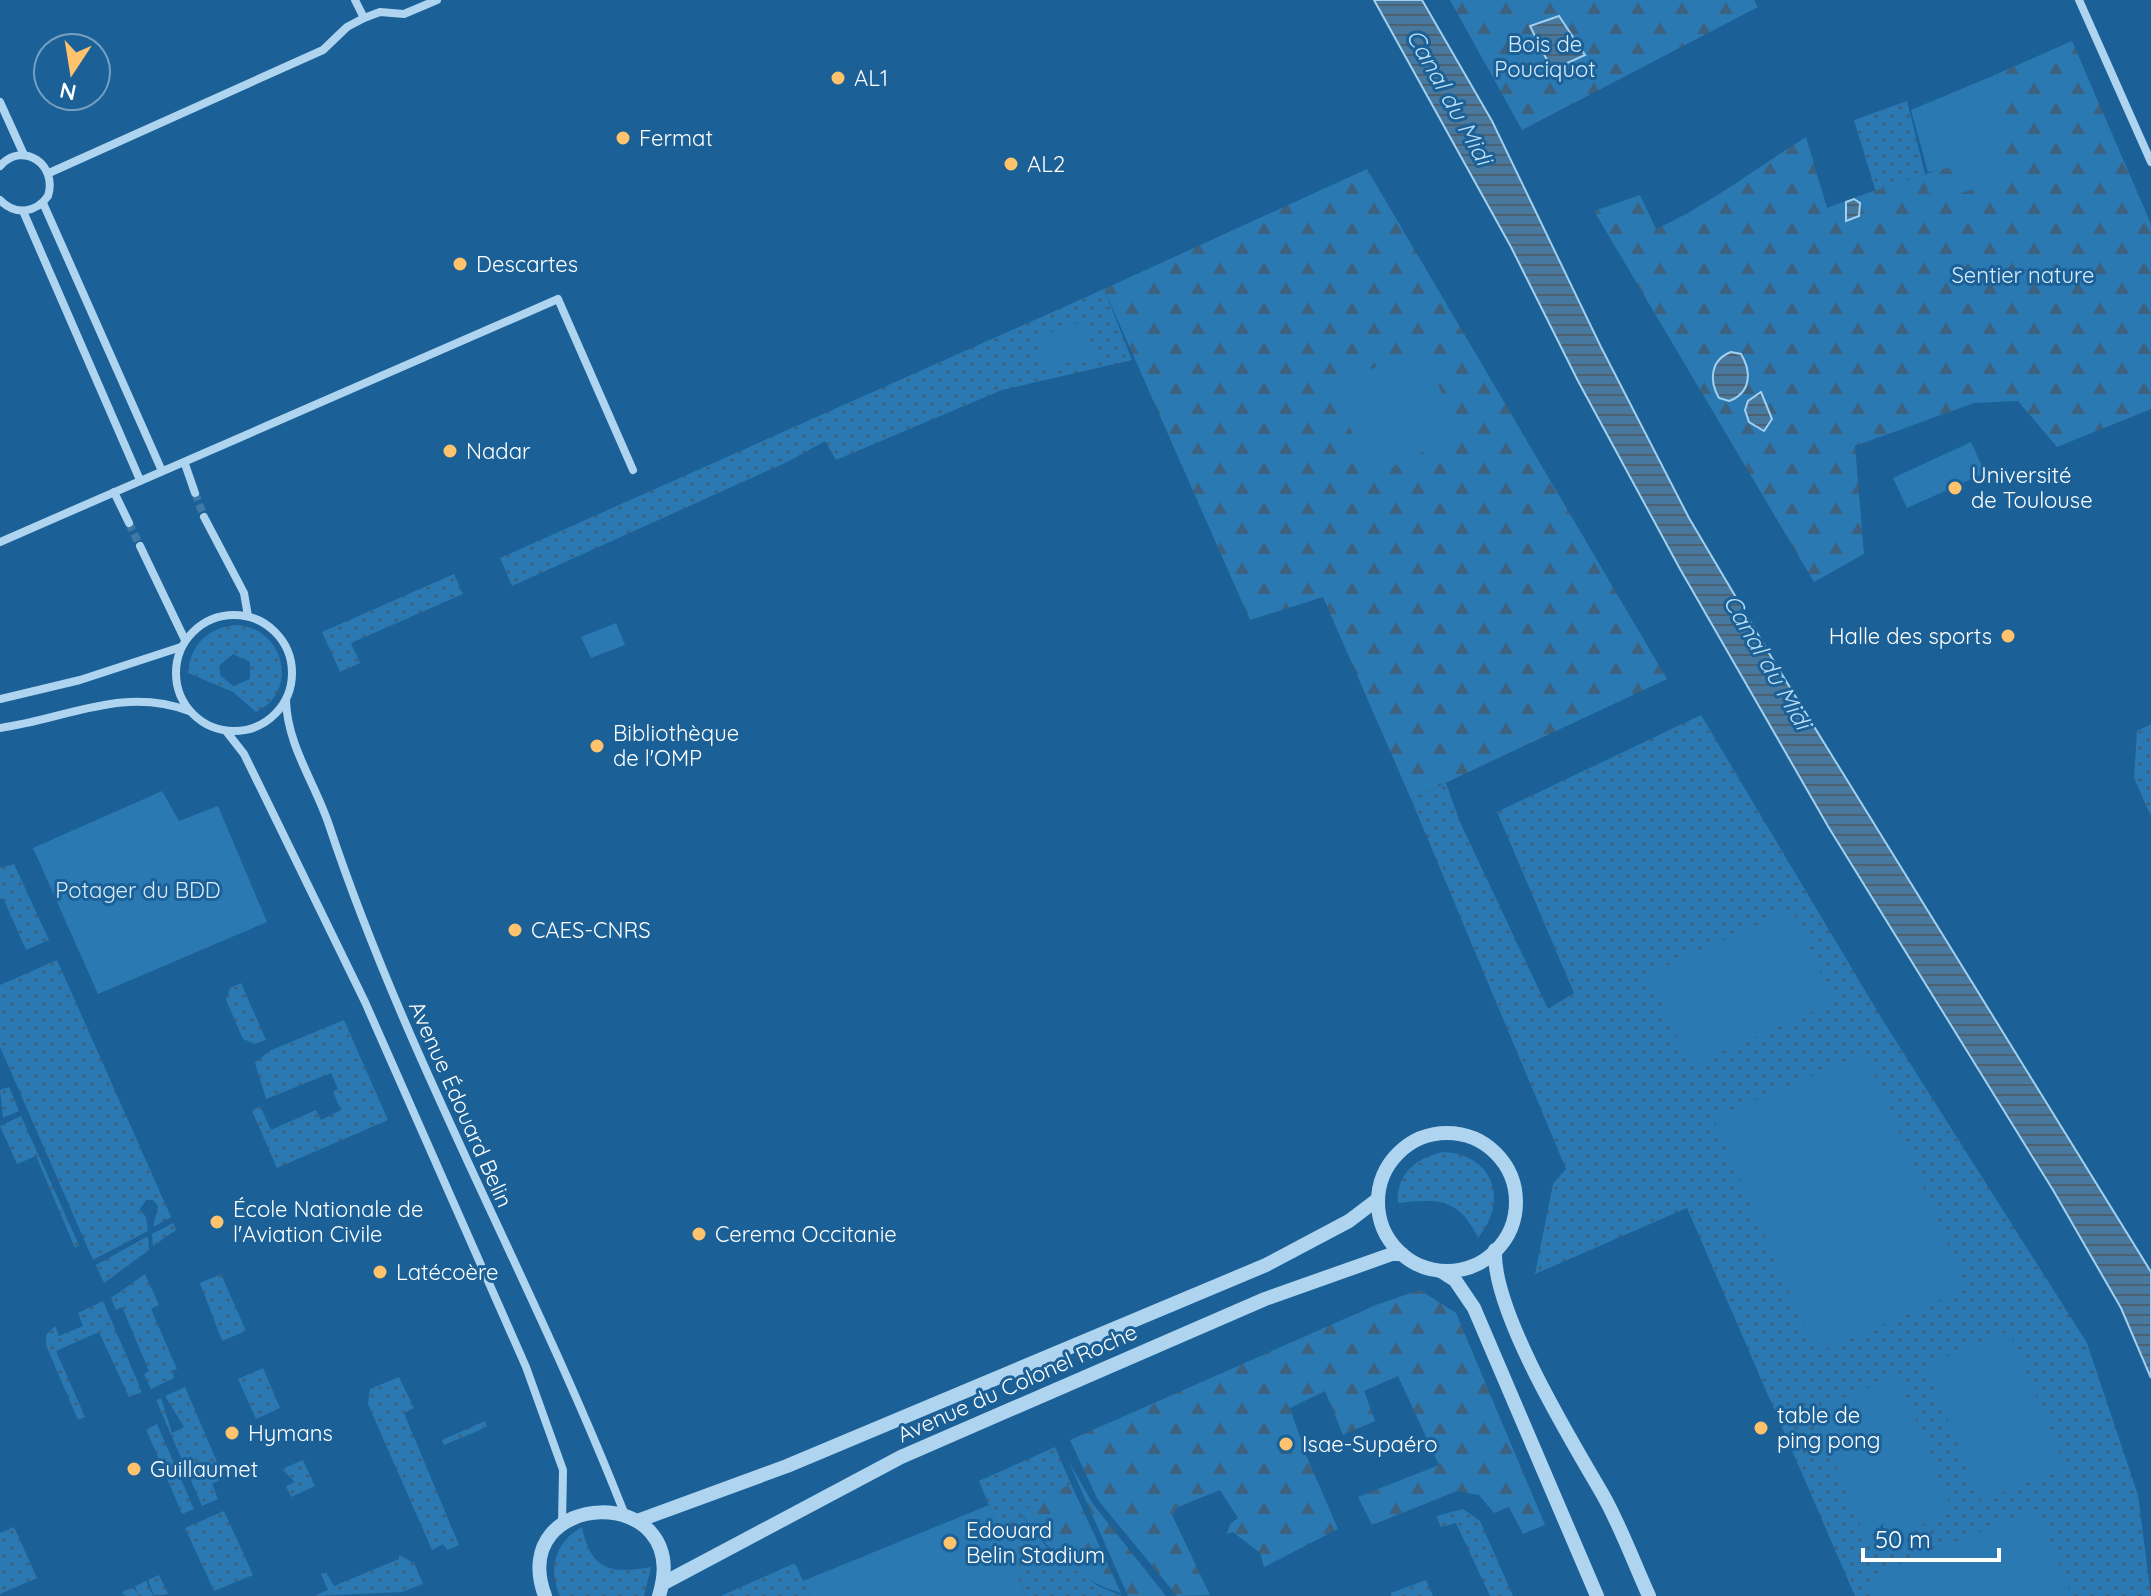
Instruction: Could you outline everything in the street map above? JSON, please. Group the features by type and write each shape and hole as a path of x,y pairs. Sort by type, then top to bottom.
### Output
{"street":[{"path":"355,0 364,18"},
{"path":"49,173 323,50 347,27 364,18 380,12 404,14 437,0"},
{"path":"2079,0 2151,162"},
{"path":"0,102 24,155"},
{"path":"0,200 14,210 23,211 43,203 50,188 49,173 39,160 24,155 1,162"},
{"path":"43,203 162,471"},
{"path":"23,211 140,480"},
{"path":"0,542 558,299 633,470"},
{"path":"185,464 195,493"},
{"path":"114,492 129,523"},
{"path":"204,517 244,593 248,616"},
{"path":"140,546 183,643 175,681 189,711"},
{"path":"0,699 80,680 183,643 197,627 213,618 248,616 263,622 284,643 292,672 286,700 278,712 256,728 226,731 212,728 189,711 146,699 85,708 0,728"},
{"name":"Avenue Édouard Belin","path":"286,700 286,716 299,756 326,817 368,936 631,1518"},
{"name":"Avenue Édouard Belin","path":"226,731 244,754 365,1002 526,1367 563,1470 562,1524"},
{"path":"1440,1270 1468,1267 1495,1250 1514,1217 1514,1189 1503,1163 1475,1139 1442,1134 1414,1142 1403,1149 1385,1171 1378,1199 1382,1227 1402,1254 1455,1280 1474,1308 1597,1596"},
{"name":"Avenue du Colonel Roche","path":"631,1518 787,1466 1266,1265 1349,1221 1378,1199"},
{"path":"1495,1250 1498,1281 1527,1350 1563,1430 1604,1498 1649,1596"},
{"name":"Avenue du Colonel Roche","path":"660,1590 901,1457 1265,1299 1392,1254 1402,1254"},
{"path":"545,1596 540,1567 544,1549 562,1524 592,1511 631,1518 658,1547 663,1565 660,1590"}],"green space":[{"name":"Bois de Pouciquot","path":"1450,0 1754,0 1758,7 1522,130"},
{"name":"Sentier nature","path":"2072,41 2151,224 2151,409 2057,447 2018,401 1974,403 1855,446 1864,554 1814,582 1594,211 1640,195 1656,229 1714,198 1806,137 1827,208 1960,163 2004,146 1997,74"},
{"path":"1997,74 2005,146 1953,167 1928,172 1911,110"},
{"path":"1907,101 1925,174 1876,192 1854,120"},
{"path":"2004,155 2006,176 1962,193 1959,173"},
{"path":"1367,169 1667,679 1411,799 1323,597 1250,620 1104,289"},
{"path":"1948,176 1950,187 1928,193 1926,183"},
{"path":"1104,289 1132,360 1002,390 836,460 825,441 787,462 512,586 500,558"},
{"path":"1083,321 1094,357 1046,368 1038,337"},
{"path":"1420,346 1461,434 1373,476 1331,388"},
{"path":"1971,442 1985,473 1907,508 1893,478"},
{"path":"454,574 463,594 351,643 360,663 340,672 322,632"},
{"path":"616,623 625,645 591,658 581,637"},
{"path":"228,626 254,629 266,637 276,649 281,662 282,676 278,690 270,702 256,712 233,692 188,673 197,645 210,633","holes":["233,654 250,662 250,679 233,686 220,675 220,665"]},
{"path":"1701,715 1882,1019 2087,1343 2138,1495 2151,1596 1855,1596 1687,1208 1535,1274 1553,1184 1566,1169 1411,799 1446,783 1460,822 1548,1009 1574,993 1497,812"},
{"path":"2151,724 2151,816 2134,778 2137,731"},
{"name":"Potager du BDD","path":"162,791 179,821 218,806 267,922 98,994 33,848"},
{"path":"14,864 49,940 26,950 3,898 0,899 0,868"},
{"path":"1792,909 1834,1002 1690,1066 1648,974"},
{"path":"57,960 171,1217 153,1227 158,1206 153,1200 146,1200 140,1209 146,1217 148,1231 93,1260 0,1047 0,985"},
{"path":"241,983 266,1040 255,1044 243,1039 226,1000 230,988"},
{"path":"344,1020 388,1120 277,1168 252,1111 260,1106 271,1130 316,1110 321,1120 341,1110 333,1092 338,1089 331,1073 266,1099 255,1063 269,1051"},
{"path":"1865,1053 1967,1289 1816,1353 1713,1118"},
{"path":"9,1087 19,1111 3,1118 0,1090"},
{"path":"21,1116 79,1245 75,1248 36,1156 17,1164 0,1126"},
{"path":"1444,1152 1475,1162 1491,1182 1493,1209 1478,1238 1463,1215 1445,1204 1424,1201 1398,1203 1400,1184 1410,1168 1425,1158"},
{"path":"173,1223 176,1230 153,1246 152,1234"},
{"path":"148,1236 149,1250 104,1283 96,1265"},
{"path":"145,1274 159,1305 151,1309 177,1369 172,1371 174,1378 151,1389 144,1374 149,1371 122,1307 116,1310 111,1298"},
{"path":"221,1274 246,1331 222,1341 200,1283"},
{"path":"1420,1290 1456,1313 1545,1525 1523,1534 1509,1507 1494,1513 1479,1495 1457,1491 1372,1525 1358,1497 1439,1465 1398,1376 1364,1391 1375,1421 1343,1435 1325,1391 1290,1408 1306,1455 1338,1529 1264,1567 1260,1553 1233,1532 1227,1534 1230,1524 1238,1518 1220,1490 1178,1507 1172,1515 1210,1595 1177,1596 1098,1500 1070,1440 1376,1305"},
{"path":"103,1301 142,1392 129,1397 99,1332 56,1351 85,1417 78,1420 46,1345 46,1335 55,1326 59,1336 83,1326 78,1313"},
{"path":"2009,1331 2065,1467 1981,1501 1925,1365"},
{"path":"263,1368 280,1408 256,1419 238,1379"},
{"path":"1898,1376 1953,1512 1869,1546 1813,1410"},
{"path":"399,1377 414,1408 404,1413 459,1545 447,1550 443,1544 432,1550 368,1404 370,1389"},
{"path":"185,1387 224,1478 212,1484 218,1499 202,1506 156,1400 161,1398 172,1433 184,1427 165,1396"},
{"path":"485,1421 487,1427 444,1445 442,1440"},
{"path":"157,1424 194,1509 182,1514 146,1429"},
{"path":"1055,1447 1071,1484 1020,1514 1050,1551 1098,1586 1122,1596 1026,1596 979,1481"},
{"path":"303,1460 315,1486 291,1497 286,1486 295,1482 282,1469"},
{"path":"1068,1460 1093,1504 1166,1596 1128,1596"},
{"path":"1071,1484 1121,1593 1105,1588 1064,1562 1020,1513"},
{"name":"Edouard Belin Stadium","path":"989,1505 1026,1596 810,1596 803,1581"},
{"path":"1463,1509 1480,1521 1513,1596 1490,1596 1456,1523 1441,1527 1436,1516"},
{"path":"2036,1509 2072,1596 1878,1596 1870,1576"},
{"path":"224,1511 253,1575 214,1591 185,1528"},
{"path":"14,1527 37,1578 0,1594 0,1533"},
{"path":"582,1527 591,1553 605,1566 625,1570 651,1567 644,1596 560,1596 556,1586 556,1557 565,1540"},
{"path":"399,1555 414,1563 423,1584 402,1592 314,1596 328,1590 321,1574 326,1572 334,1586 399,1559"},
{"path":"795,1563 810,1596 721,1596"},
{"path":"159,1575 168,1594 154,1596 148,1580"},
{"path":"1426,1580 1433,1596 1391,1596 1391,1593"},
{"path":"146,1581 153,1596 124,1596 122,1592 133,1587 138,1595 135,1586"}],"water":[{"name":"Canal du Midi","path":"1374,0 1422,0 1492,121 1601,347 1689,518 1776,665 2151,1272 2151,1378 2121,1308 2053,1190 1829,828 1680,569 1578,381 1511,247"},
{"path":"1559,16 1585,55 1552,70 1530,26"},
{"path":"1854,199 1860,203 1859,216 1846,221 1846,202"},
{"path":"1731,352 1741,354 1748,375 1742,393 1729,401 1719,398 1713,372 1719,360"},
{"path":"1761,392 1772,419 1764,431 1749,422 1745,410 1748,401"}],"tunnel":[{"path":"195,493 204,517"},
{"path":"129,523 140,546"}],"place":[{"name":"AL1","path":"838,78"},
{"name":"Fermat","path":"623,138"},
{"name":"AL2","path":"1011,164"},
{"name":"Descartes","path":"460,264"},
{"name":"Nadar","path":"450,451"},
{"name":"Université de Toulouse","path":"1955,488"},
{"name":"Halle des sports","path":"2008,636"},
{"name":"Bibliothèque de l'OMP","path":"597,746"},
{"name":"CAES-CNRS","path":"515,930"},
{"name":"École Nationale de l'Aviation Civile","path":"217,1222"},
{"name":"Cerema Occitanie","path":"699,1234"},
{"name":"Latécoère","path":"380,1272"},
{"name":"table de ping pong","path":"1761,1428"},
{"name":"Hymans","path":"232,1433"},
{"name":"Isae-Supaéro","path":"1286,1444"},
{"name":"Guillaumet","path":"134,1469"},
{"name":"Edouard Belin Stadium","path":"950,1543"}]}
